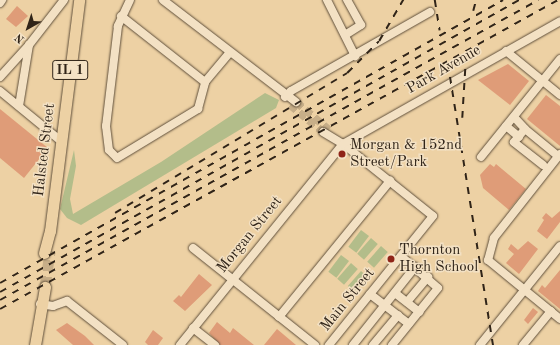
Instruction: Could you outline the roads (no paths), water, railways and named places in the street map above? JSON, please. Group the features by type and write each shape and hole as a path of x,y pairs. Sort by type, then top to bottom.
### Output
{"main road":[{"name":"Halsted Street","path":"47,252 79,0"},
{"path":"35,345 42,288"}],"street":[{"path":"0,77 29,45 64,0"},
{"path":"130,0 121,16 106,126 109,150 117,158 198,109 205,82 230,53"},
{"path":"163,0 293,104"},
{"path":"328,0 355,56"},
{"path":"344,35 361,25 347,0"},
{"path":"286,97 291,91 430,12"},
{"path":"121,16 205,82"},
{"name":"Park Avenue","path":"343,144 560,21"},
{"path":"19,106 29,45"},
{"path":"506,51 559,92"},
{"path":"481,157 560,59"},
{"path":"0,91 61,141"},
{"path":"514,117 525,129 559,155 494,238 488,260 560,318"},
{"path":"506,126 519,137"},
{"path":"525,129 514,142 543,165"},
{"path":"279,317 390,181 326,131"},
{"name":"Morgan Street","path":"180,345 343,144"},
{"name":"Main Street","path":"329,345 433,216 390,181"},
{"path":"480,345 560,246"},
{"path":"193,248 314,345"},
{"path":"392,345 438,288 428,277 401,256"},
{"path":"353,345 415,267"},
{"path":"407,302 428,277"},
{"path":"395,293 419,312"},
{"path":"370,294 409,324"},
{"path":"40,304 53,306 67,301 123,345"},
{"path":"523,345 551,311"},
{"path":"372,345 398,315"},
{"path":"193,328 215,345"}],"tunnel":[{"path":"296,102 329,130"},
{"path":"290,105 323,132"},
{"path":"45,287 50,250"}],"railway":[{"path":"115,213 347,73 379,41 403,0"},
{"path":"435,0 440,31"},
{"path":"473,11 476,0"},
{"path":"0,283 503,0"},
{"path":"0,292 519,0"},
{"path":"0,300 538,0"},
{"path":"0,309 558,0"},
{"path":"462,118 466,53"},
{"path":"448,63 493,345"}],"place":[{"name":"Morgan & 152nd Street/Park","path":"342,154"},
{"name":"Thornton High School","path":"391,259"}]}
